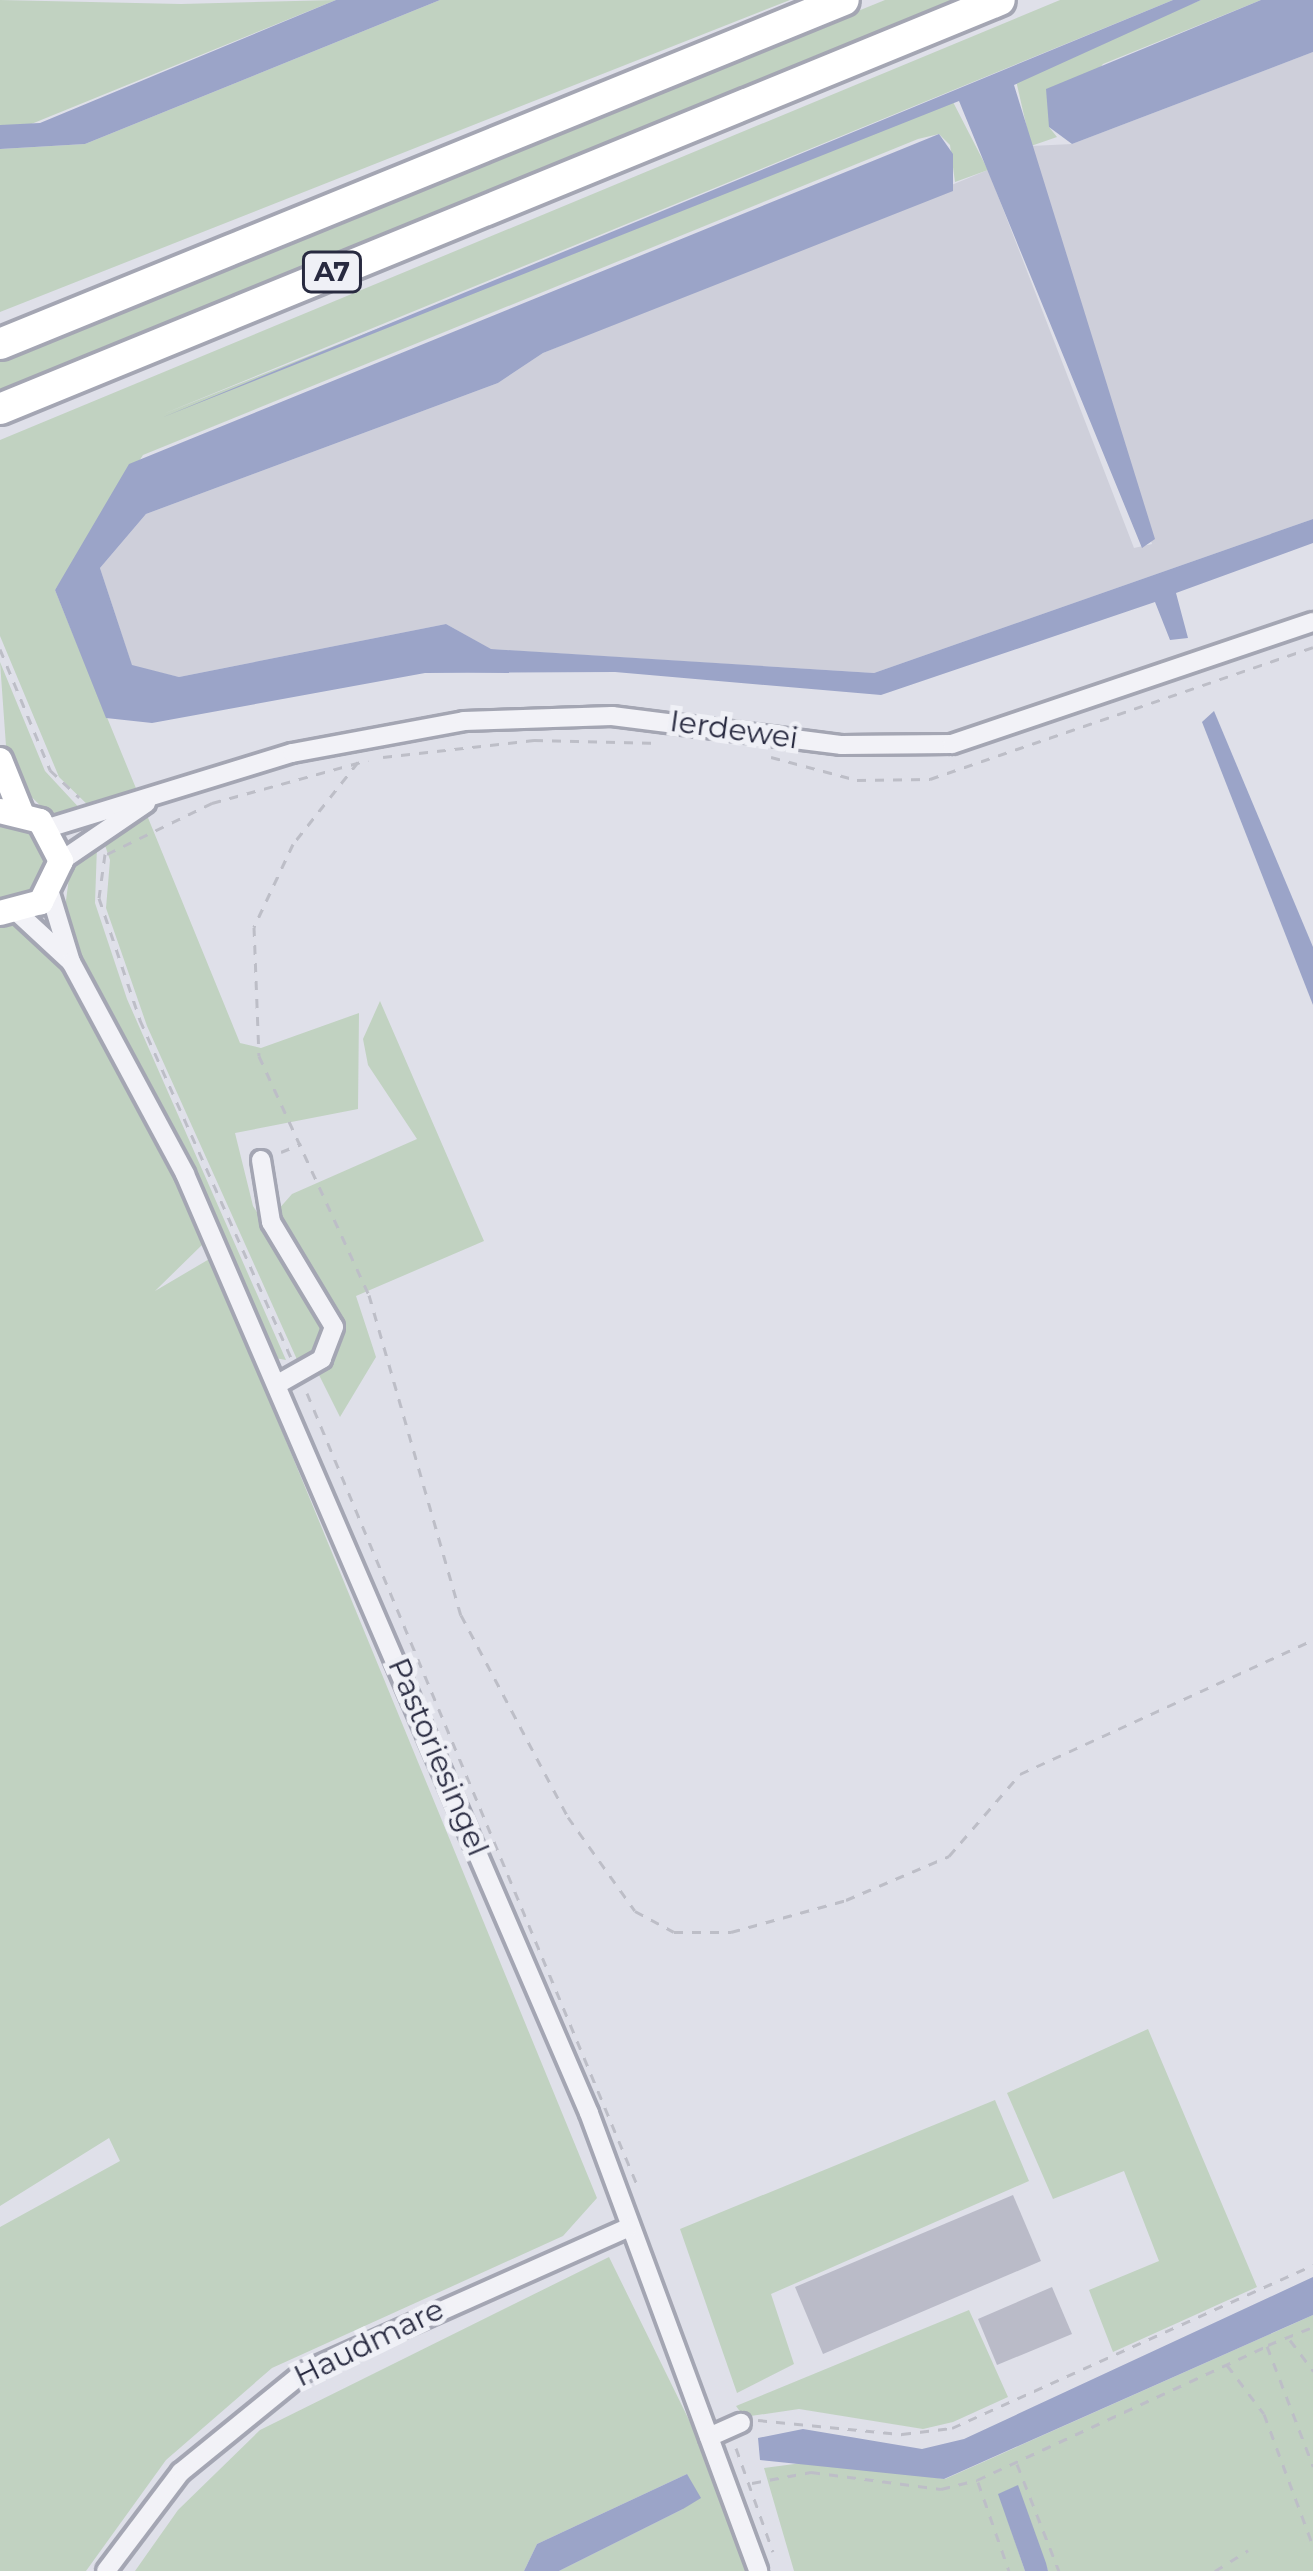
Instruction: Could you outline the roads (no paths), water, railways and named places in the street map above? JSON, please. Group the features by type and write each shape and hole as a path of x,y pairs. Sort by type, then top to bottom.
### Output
{"highway":[{"name":"A7","path":"0,344 844,0"},
{"name":"A7","path":"0,409 1000,0"}],"main road":[{"path":"0,760 10,811 49,828 61,861 50,893 9,913"}],"street":[{"name":"Ierdewei","path":"49,828 146,803 314,748 510,718 952,744 1313,622"},
{"name":"Ierdewei","path":"61,861 146,803"},
{"name":"Pastoriesingel","path":"50,893 71,962 165,1132 278,1384 595,2128 627,2228 758,2571"},
{"name":"Pastoriesingel","path":"9,913 71,962"},
{"path":"261,1160 271,1222 333,1318 329,1350 299,1375 278,1384"},
{"name":"Haudmare","path":"106,2571 181,2472 304,2372 627,2228"},
{"path":"709,2437 741,2423"}],"water":[{"path":"336,0 440,0 85,144 0,149 0,125 40,123"},
{"path":"1173,0 1201,0 1014,85 1155,539 1142,548 959,101 161,418"},
{"path":"1261,0 1313,0 1313,52 1072,144 1049,127 1046,89"},
{"path":"939,134 953,154 953,191 543,353 498,383 146,514 100,568 132,665 179,677 446,624 491,649 874,673 1313,519 1313,543 1176,593 1188,638 1170,640 1155,602 881,695 615,672 425,673 152,723 106,718 55,590 129,464"},
{"path":"1214,711 1313,947 1313,1005 1202,722"},
{"path":"1313,2277 1313,2315 944,2479 760,2460 758,2438 803,2429 922,2449 964,2439"},
{"path":"687,2474 701,2498 683,2509 559,2571 524,2571 537,2544"},
{"path":"1018,2485 1048,2571 1025,2571 998,2494"}]}
